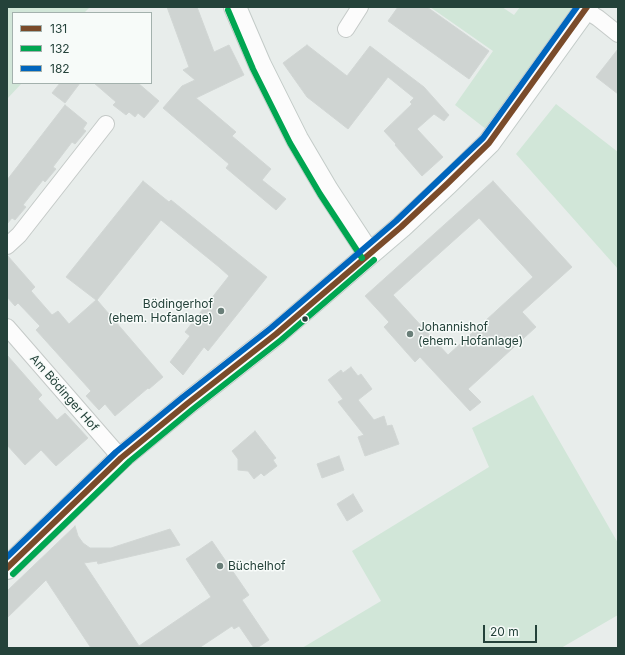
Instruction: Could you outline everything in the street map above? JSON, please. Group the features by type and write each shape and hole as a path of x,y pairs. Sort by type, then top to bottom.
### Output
{"main road":[{"path":"235,7 260,65 298,139 327,190 369,254"},
{"path":"7,568 121,458 276,334 436,195 489,143 586,8"}],"street":[{"path":"346,29 360,7"},
{"path":"586,8 618,34"},
{"path":"7,246 19,235 106,124"},
{"name":"Am Bödinger Hof","path":"7,327 121,458"}],"green space":[{"path":"7,7 90,7 85,12 12,12 12,84 21,84 7,99"},
{"path":"430,7 502,7 514,15 520,7 579,7 491,133 455,105 493,51"},
{"path":"556,104 618,152 618,269 516,154"},
{"path":"533,395 618,543 618,615 561,648 302,648 381,601 352,551 489,467 472,428"}],"building":[{"path":"167,7 197,7 214,52 229,45 244,75 196,98 236,132 232,136 271,169 262,180 286,199 276,210 226,168 229,164 163,108 182,86 195,80 183,70 189,67"},
{"path":"398,7 427,7 489,51 469,79 388,21"},
{"path":"307,45 347,76 370,46 424,87 449,115 444,121 434,114 417,129 443,157 422,176 384,131 412,104 410,102 414,98 388,77 348,129 307,97 283,63"},
{"path":"618,49 618,94 596,77"},
{"path":"59,84 79,84 65,103 52,93"},
{"path":"95,84 139,84 159,101 144,118 138,113 135,117 129,112 126,115 113,105 116,102"},
{"path":"65,105 87,123 83,129 86,131 75,144 72,142 53,167 56,169 45,182 43,180 23,205 26,207 15,220 12,218 7,224 7,180"},
{"path":"143,181 169,202 171,200 267,277 208,351 204,347 183,375 170,362 190,336 185,332 229,276 161,220 97,300 163,377 115,416 105,404 99,410 86,396 91,391 36,330 40,326 18,303 15,306 7,297 7,255 35,287 31,291 52,315 58,311 69,324 96,300 66,277"},
{"path":"493,181 572,267 522,312 536,327 468,389 481,402 470,411 420,357 415,362 384,327 389,322 365,296","holes":["479,218 533,277 448,355 393,295"]},
{"path":"7,355 42,395 38,399 57,420 65,413 88,438 56,466 41,450 25,465 7,445"},
{"path":"351,367 358,376 361,374 372,389 358,400 374,420 384,416 387,426 392,425 399,444 365,456 358,437 364,435 338,402 343,399 328,380 341,370 343,373"},
{"path":"255,431 276,458 273,460 277,466 264,476 261,473 254,479 248,471 238,470 238,459 232,451"},
{"path":"339,456 344,470 322,478 317,464"},
{"path":"353,494 363,511 347,521 337,504"},
{"path":"75,526 78,536 83,543 90,548 111,548 170,529 180,545 98,564 97,561 84,563 139,646 211,597 186,559 212,541 249,595 242,600 269,640 257,648 254,648 239,626 234,629 232,626 199,648 91,648 46,580 7,618 7,591"}],"transit line":[{"name":"182","path":"7,557 116,452 271,328 396,221 483,138 577,7"},
{"name":"131","path":"7,568 121,458 276,334 401,227 447,184 489,143 587,7"},
{"name":"132","path":"228,10 253,69 290,143 320,194 362,258"},
{"name":"132","path":"13,574 130,461 281,340 374,260"}],"place":[{"name":"Bödingerhof (ehem. Hofanlage)","path":"221,311"},
{"name":"Johannishof (ehem. Hofanlage)","path":"410,334"},
{"name":"Büchelhof","path":"220,566"}]}
